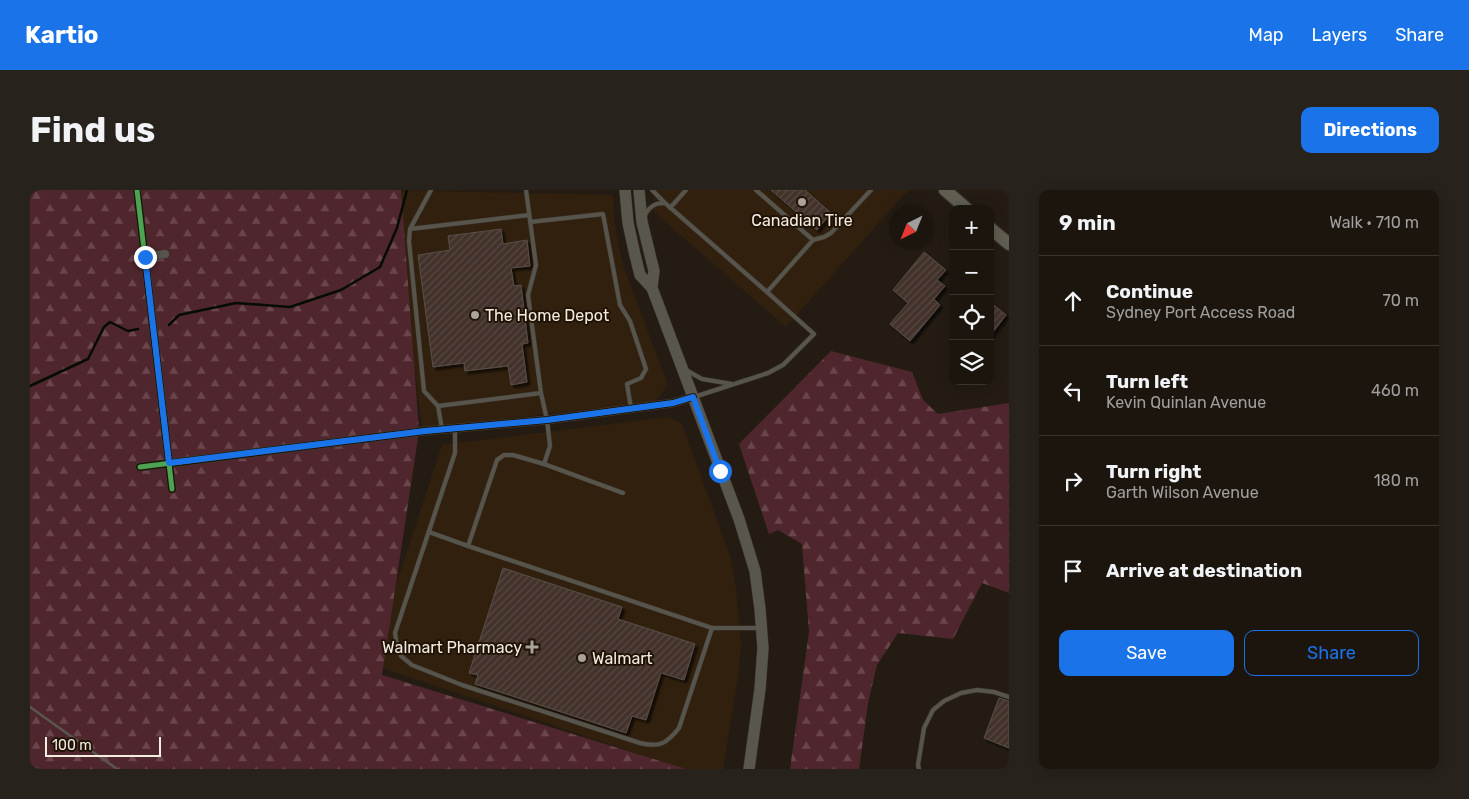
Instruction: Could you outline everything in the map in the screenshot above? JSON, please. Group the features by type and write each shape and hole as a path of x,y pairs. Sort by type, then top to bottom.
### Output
{"main road":[{"path":"625,190 628,223 640,275 652,287 748,544 758,589 762,628 761,682 749,769"},
{"path":"639,190 642,222 654,271 652,287"},
{"path":"945,190 962,205"},
{"path":"994,231 1009,244"}],"street":[{"path":"137,190 172,489"},
{"path":"145,257 165,254"},
{"path":"140,467 442,430 547,420 673,403 693,397"}],"lane":[{"path":"430,190 410,229 409,241 424,391 438,406 442,430"},
{"path":"526,190 536,265 528,295 550,446 544,464"},
{"path":"652,190 814,334 783,365 768,374 693,397"},
{"path":"670,208 686,190"},
{"path":"756,190 813,240"},
{"path":"768,292 813,240 831,233 871,190"},
{"path":"642,222 652,206 658,203 665,203"},
{"path":"410,229 529,214"},
{"path":"530,222 603,214 620,305 630,320 646,369 641,378 627,384 631,409"},
{"path":"682,368 702,379 734,384"},
{"path":"438,406 541,394"},
{"path":"455,429 456,453 395,633 401,656 412,665 462,685 640,743 660,745 670,739 679,728 712,628"},
{"path":"468,546 497,460 504,455 513,455 544,464 623,493"},
{"path":"429,532 712,628 762,628"},
{"path":"919,769 924,728 933,710 944,701 961,693 977,690 994,692 1009,697"}],"shaded area":[{"path":"392,190 613,195 614,220 624,268 668,385 655,402 422,428"},
{"path":"654,190 908,190 895,205 889,205 889,211 786,327 654,212"},
{"path":"668,417 682,424 730,556 736,588 741,644 739,670 723,769 684,769 370,664 442,445"}],"green space":[{"path":"30,190 401,190 419,431 382,675 686,769 30,769"},
{"path":"831,351 912,372 923,400 938,414 1009,403 1009,593 982,583 953,639 898,633 877,665 868,703 859,769 790,769 809,632 802,544 778,530 769,534 739,444"}],"building":[{"name":"Canadian Tire","path":"771,190 805,190 831,213 817,230"},
{"name":"The Home Depot","path":"501,229 503,244 527,240 530,266 511,268 514,286 521,285 528,343 522,344 527,382 511,385 508,366 465,371 464,363 433,367 418,255 450,250 448,236"},
{"path":"924,252 946,270 937,280 945,286 934,299 940,305 910,341 890,324 908,303 893,290"},
{"path":"994,305 1006,315 994,331"},
{"name":"Walmart","path":"503,568 622,607 618,619 695,644 684,680 661,673 646,720 632,716 626,733 475,684 478,675 469,673"},
{"path":"999,698 1009,701 1009,748 984,738"}],"waterway":[{"path":"169,325 179,315 236,303 290,307 341,290 380,267 397,228 407,190"},
{"path":"30,386 88,359 104,327 110,322 128,331 138,329"}],"railway":[{"path":"30,707 117,769"}],"cycle path":[{"path":"137,190 172,489"},
{"path":"140,467 425,431 547,420 673,403 693,397"}],"place":[{"name":"Canadian Tire","path":"802,202"},
{"name":"The Home Depot","path":"475,315"},
{"name":"Walmart Pharmacy","path":"532,647"},
{"name":"Walmart","path":"582,658"}],"route":[{"path":"145,257 169,463 425,431 547,420 673,403 693,397 720,471"}]}
